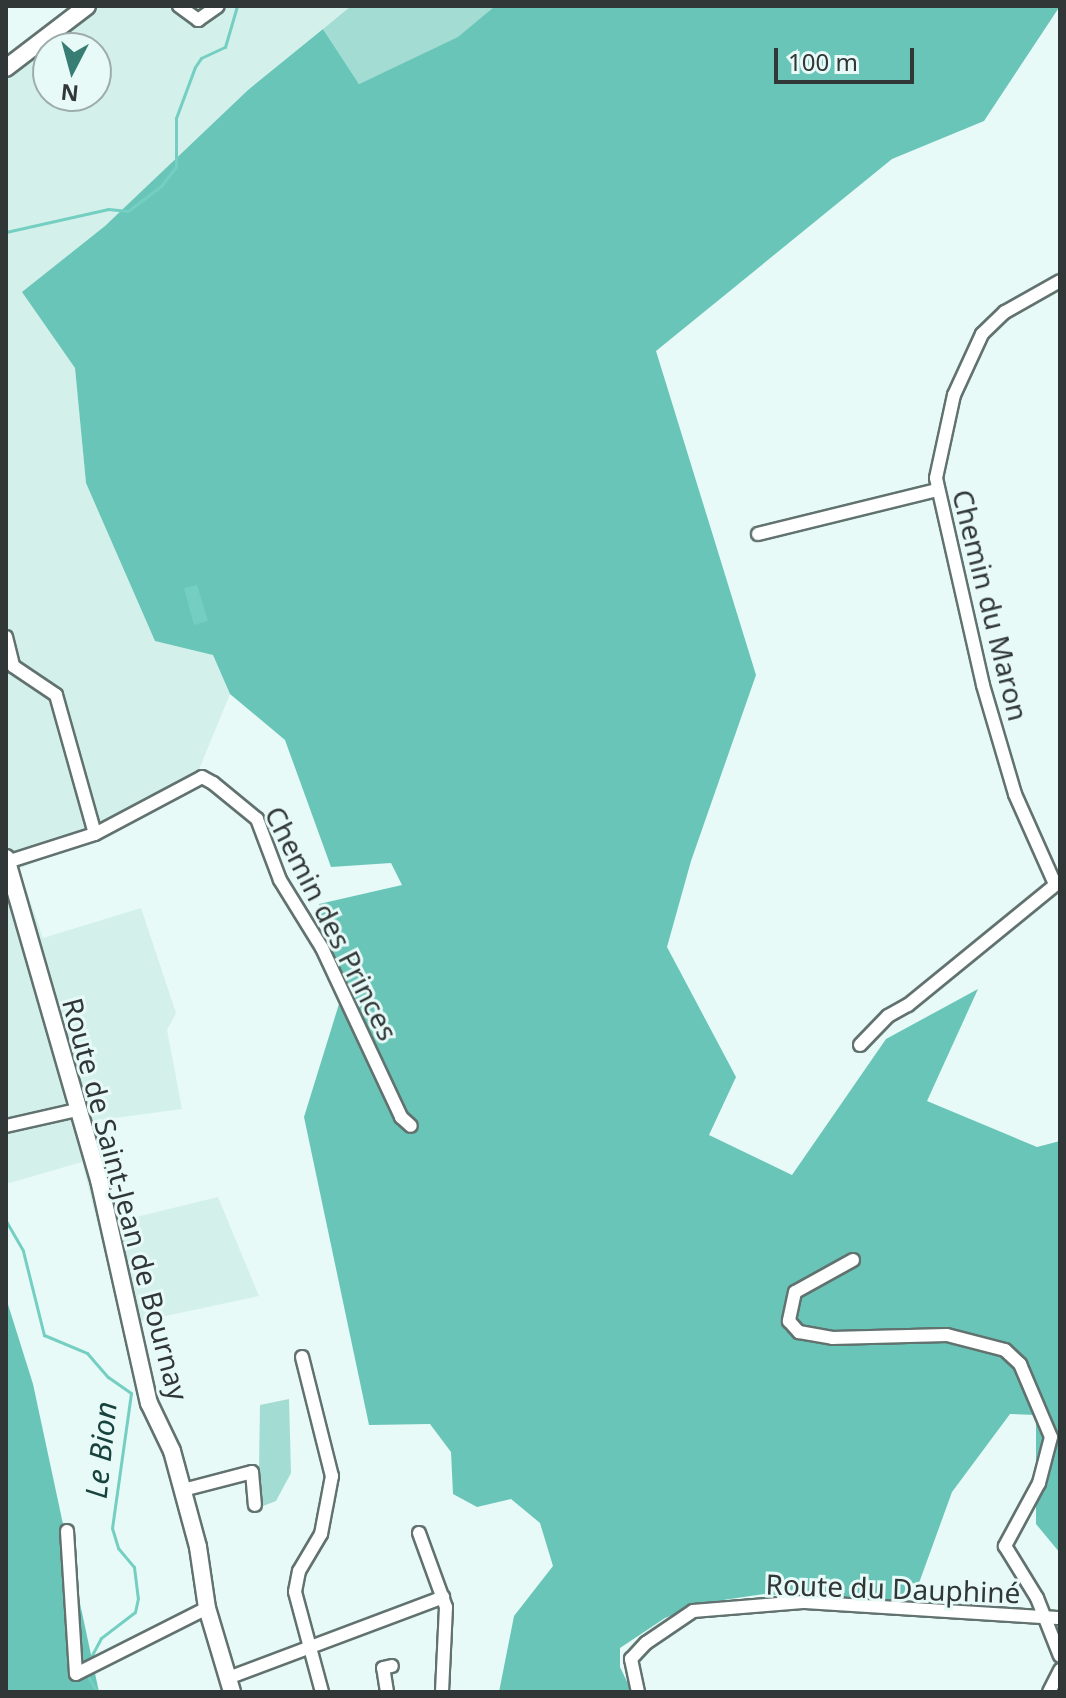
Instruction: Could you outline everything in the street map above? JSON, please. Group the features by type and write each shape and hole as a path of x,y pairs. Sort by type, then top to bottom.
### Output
{"main road":[{"path":"6,68 87,6"},
{"name":"Route de Saint-Jean de Bournay","path":"6,860 99,1180 149,1403 172,1451 207,1608 230,1685"}],"street":[{"path":"179,6 198,20 218,6"},
{"name":"Chemin du Maron","path":"1058,883 1015,794 937,490 943,438 965,362 982,334 1005,312 1060,281"},
{"path":"758,534 937,490"},
{"path":"6,637 13,666 56,695 95,834"},
{"name":"Chemin des Princes","path":"6,860 95,834 202,777 245,805 257,819 292,903 322,948 401,1117 411,1126"},
{"path":"860,1045 888,1016 908,1005 1058,883"},
{"path":"6,1126 77,1110"},
{"path":"853,1260 795,1292 789,1321 799,1332 832,1338 947,1335 1005,1350 1020,1364 1051,1437 1039,1483 1005,1546 1054,1618 1060,1656"},
{"path":"302,1357 332,1476 321,1534 299,1571 295,1592 307,1646 322,1692"},
{"path":"183,1490 252,1472 255,1505"},
{"path":"67,1531 76,1674 207,1608"},
{"path":"419,1533 443,1597 442,1692"},
{"path":"230,1685 307,1646 443,1597"},
{"name":"Route du Dauphiné","path":"638,1692 631,1659 646,1643 693,1611 803,1602 1054,1618"},
{"path":"387,1692 383,1668 392,1666"},
{"path":"1049,1692 1060,1670"}],"shaded area":[{"path":"95,6 351,6 248,90 105,226 23,292 75,368 86,483 112,533 213,655 230,694 195,779 106,831 19,869 43,938 141,908 176,1013 167,1030 182,1109 92,1121 116,1222 218,1197 259,1296 123,1325 82,1162 6,1184 6,74 32,54 32,112 112,112 112,32 61,32"},
{"path":"351,6 495,6 459,37 359,84 323,29"},
{"path":"495,6 1060,6 984,121 892,159 656,351 756,675 691,861 667,947 736,1077 709,1135 792,1175 886,1039 978,989 927,1101 1037,1147 1060,1141 1060,1553 1036,1524 1036,1415 1010,1414 952,1492 915,1594 907,1600 822,1599 764,1594 703,1603 665,1618 620,1648 620,1667 632,1692 499,1692 514,1616 553,1566 540,1523 511,1499 477,1507 453,1494 451,1452 430,1424 369,1425 304,1117 339,1004 319,904 402,885 391,863 331,867 285,740 230,694 213,655 155,641 86,483 75,368 22,292 105,226 248,90 323,29 359,84 458,37"},
{"path":"197,585 208,621 194,625 184,588"},
{"path":"6,1298 33,1384 99,1692 6,1692"},
{"path":"289,1399 291,1473 276,1501 258,1508 254,1469 259,1468 260,1405"}],"waterway":[{"name":"Le Bion","path":"6,232 108,209 128,211 161,186 176,167 176,118 195,67 201,58 225,47 237,6"},
{"name":"Le Bion","path":"6,1221 23,1251 44,1335 87,1353 108,1377 131,1393 112,1528 118,1548 134,1567 138,1598 135,1612 101,1638 88,1662"},
{"name":"Le Bion","path":"88,1676 97,1692"}]}
